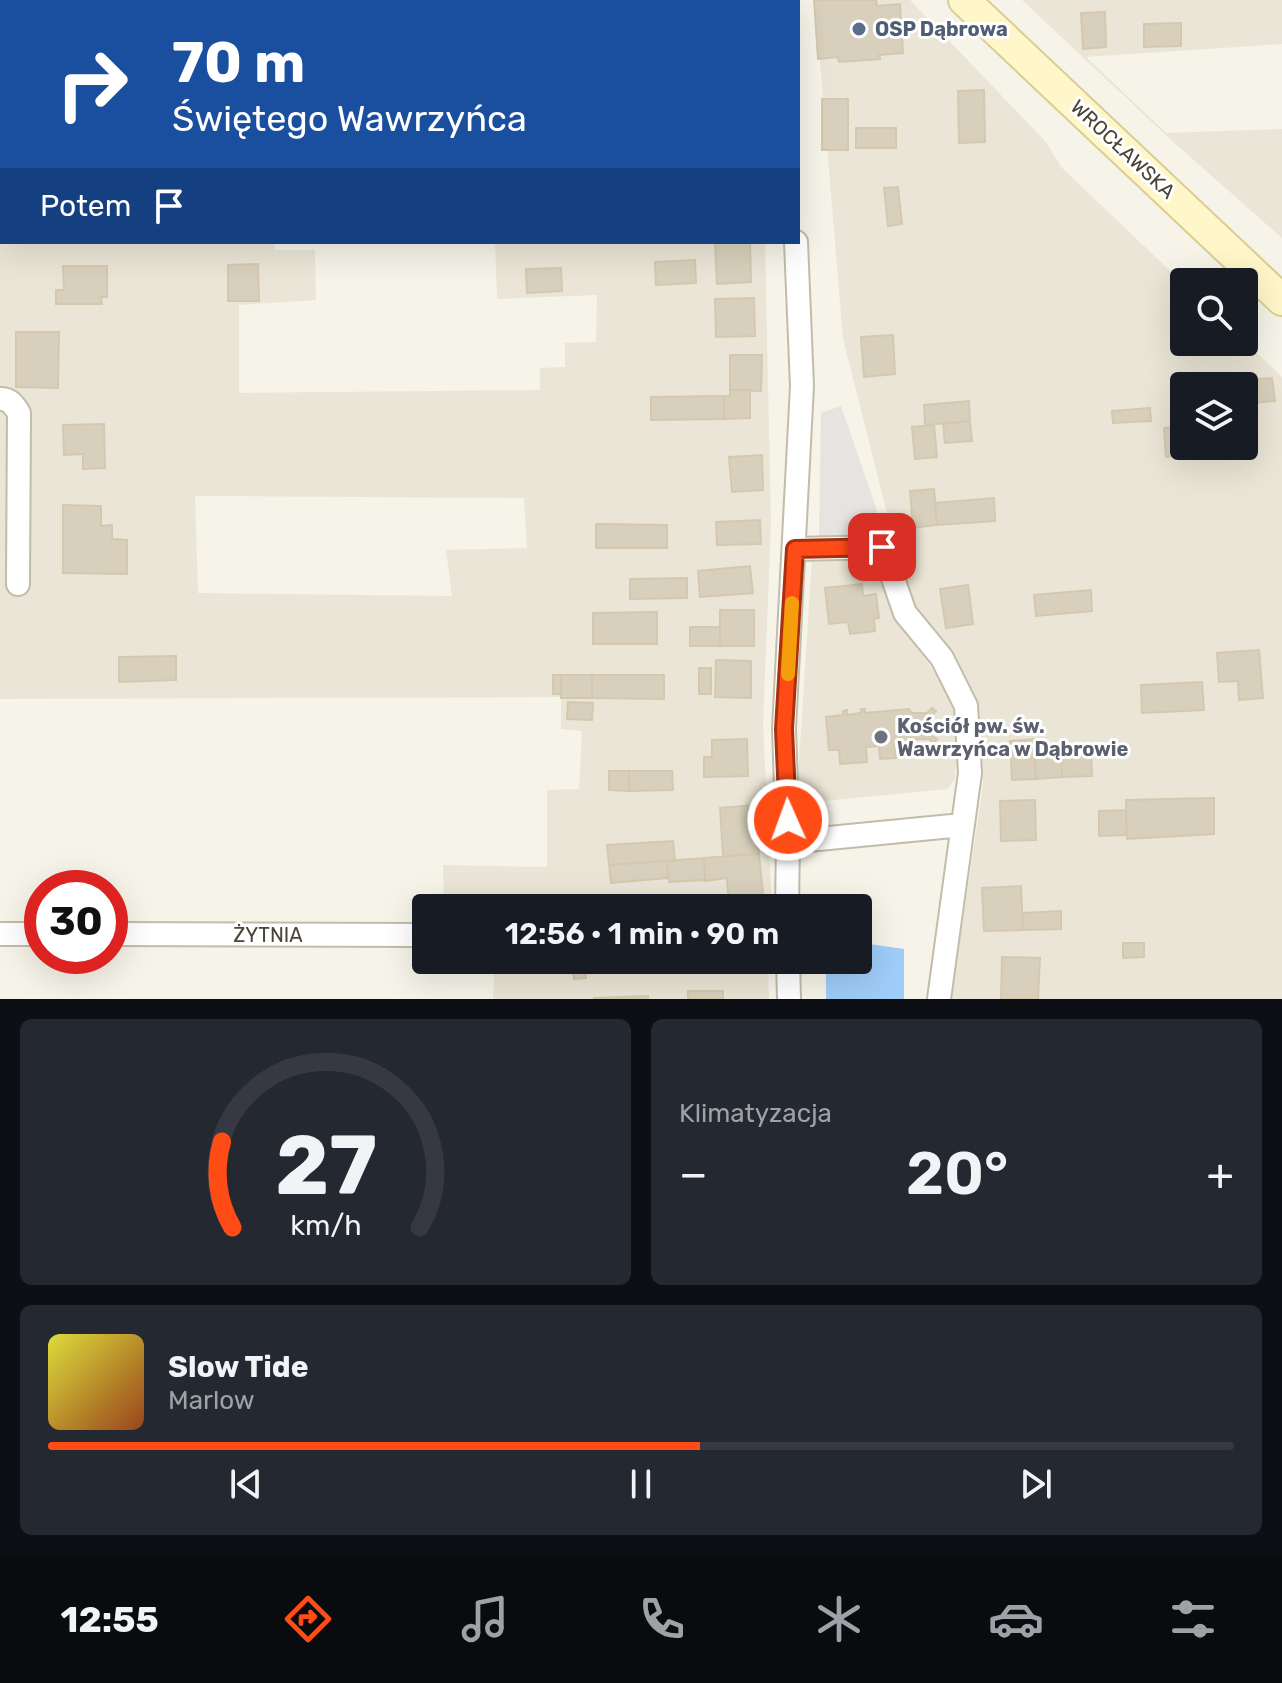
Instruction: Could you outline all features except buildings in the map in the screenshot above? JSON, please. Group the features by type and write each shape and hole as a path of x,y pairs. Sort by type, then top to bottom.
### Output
{"street":[{"name":"WROCŁAWSKA","path":"964,0 1282,300"},
{"path":"787,894 784,729 802,386 796,244"},
{"path":"0,399 5,398 19,413 18,584"},
{"path":"795,549 882,547 905,613 942,658 966,706 970,773 939,999"},
{"path":"788,842 962,825"},
{"path":"0,934 24,934"},
{"name":"ŻYTNIA","path":"128,934 412,935"},
{"path":"788,974 789,999"}],"shaded area":[{"path":"815,0 910,0 1045,141 1062,168 1170,271 1170,356 1258,354 1282,377 1282,999 951,999 983,786 981,725 969,685 948,651 910,604 843,339"},
{"path":"1022,0 1282,0 1282,44 1086,57 1166,133 1282,129 1282,238 1170,139"},
{"path":"0,244 274,244 275,250 315,250 316,300 239,305 239,393 540,390 540,368 565,367 565,343 596,342 597,295 497,299 495,244 765,244 771,523 763,724 771,894 444,894 443,865 547,867 547,790 579,789 582,731 561,729 561,697 0,699","holes":["195,496 524,498 527,548 446,550 452,596 198,593"]},
{"path":"841,406 885,534 819,536 821,413"},
{"path":"875,556 899,622 948,691 959,726 955,779 948,789 802,803 798,776 812,560"},
{"path":"494,974 768,974 769,999 493,999"}],"water":[{"path":"872,944 904,949 904,999 826,999 826,974 872,974"}],"slow traffic":[{"path":"788,674 792,603"}],"place":[{"name":"OSP Dąbrowa","path":"859,29"},
{"name":"Kościół pw. św. Wawrzyńca w Dąbrowie","path":"881,737"}],"route":[{"path":"788,820 784,729 795,549 882,547"}]}
